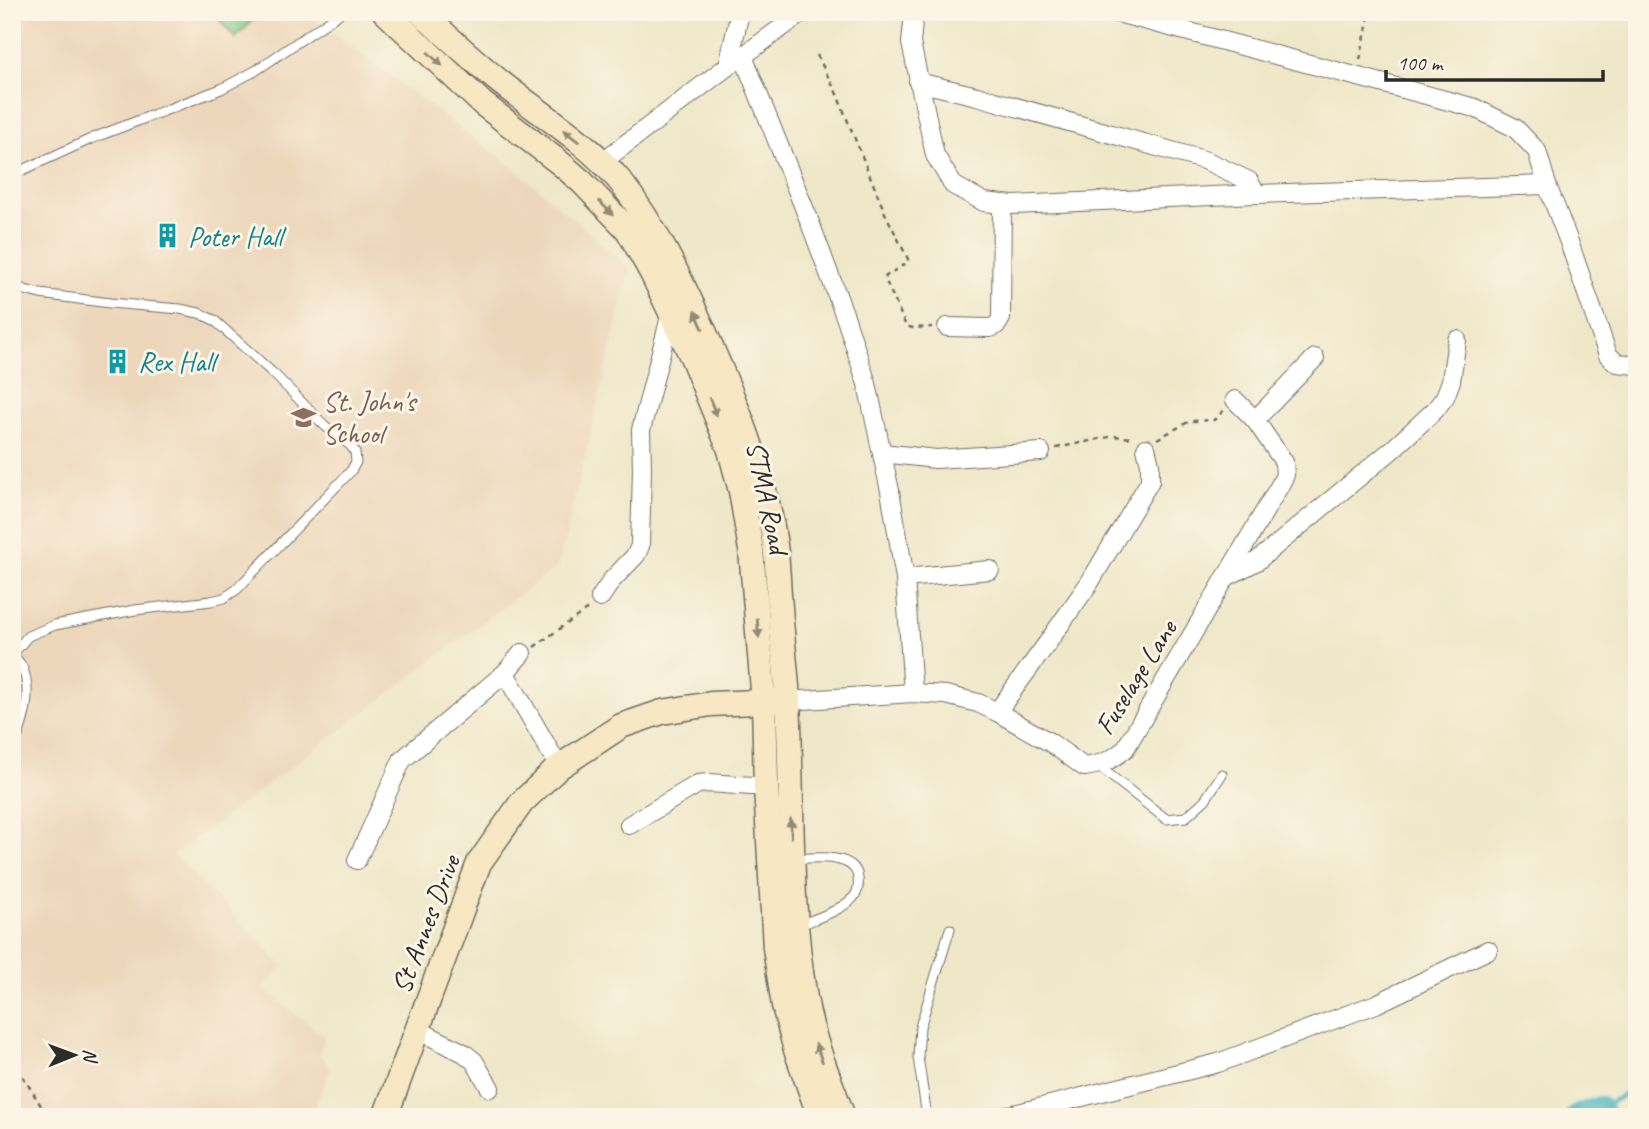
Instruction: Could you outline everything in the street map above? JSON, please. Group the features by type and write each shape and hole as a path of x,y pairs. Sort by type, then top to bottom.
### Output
{"main road":[{"name":"STMA Road","path":"385,12 483,104 582,182 628,230 693,359 730,450 741,491 776,701 793,859 795,927 805,1000 815,1041 843,1117"},
{"name":"STMA Road","path":"420,12 500,82 602,162 648,218 712,348 750,443 769,512 775,547 776,701 766,787 773,929 784,1006 796,1050 820,1117"},
{"name":"St Annes Drive","path":"389,1114 416,1029 479,863 522,802 559,767 621,726 662,712 711,704 776,701"}],"street":[{"path":"740,12 735,61 809,220 867,384 883,453 905,578 913,694"},
{"path":"602,162 803,12"},
{"path":"914,12 911,43 935,155 953,185 984,202 1027,205 1256,194 1547,185"},
{"path":"1114,12 1475,108 1515,128 1537,151 1608,355 1616,363 1637,366"},
{"path":"918,82 1207,161 1249,181 1256,194"},
{"path":"947,327 990,328 995,327 1001,318 1002,204"},
{"path":"600,598 612,580 636,555 640,545 640,430 671,313"},
{"path":"1226,577 1257,561 1393,449 1435,410 1445,397 1451,381 1457,340"},
{"path":"1255,420 1315,358"},
{"name":"Fuselage Lane","path":"776,701 913,694 946,695 997,712 1051,743 1084,766 1111,761 1125,749 1284,475 1284,462 1255,420 1235,400"},
{"path":"997,712 1090,582 1150,481 1146,448"},
{"path":"883,453 936,459 1041,452"},
{"path":"905,578 990,570"},
{"path":"357,860 402,760 505,673 522,653"},
{"path":"505,673 559,767"},
{"path":"629,825 698,784 766,787"},
{"path":"1002,1117 1218,1063 1376,1004 1488,950"},
{"path":"416,1029 464,1053 474,1061 490,1088"}],"lane":[{"path":"12,175 93,138 233,83 255,71 340,12"},
{"path":"12,283 40,294 180,309 214,320 275,375 318,420 351,446 356,462 342,481 236,590 224,598 135,610 55,625 28,636 13,655 23,667 28,692 25,711 12,750"},
{"path":"12,709 25,711"},
{"path":"1097,765 1166,819 1186,817 1205,800 1222,774"},
{"path":"793,859 820,858 850,862 857,870 859,884 855,897 840,907 795,927"},
{"path":"927,1117 918,1057 920,1027 950,929"}],"path":[{"path":"1356,77 1370,12"},
{"path":"817,55 836,92 885,213 908,258 908,262 886,276 906,326 947,327"},
{"path":"1041,452 1114,436 1134,438 1146,448 1162,435 1190,421 1214,420 1235,400"},
{"path":"522,653 600,598"},
{"path":"12,1059 48,1117"}],"shaded area":[{"name":"St. John's School","path":"12,12 304,12 519,172 630,269 558,566 174,855 283,966 261,987 324,1037 320,1054 330,1069 311,1117 12,1117"}],"green space":[{"path":"213,12 253,12 256,17 235,38"}],"waterway":[{"path":"1600,1109 1637,1087"},
{"path":"1578,1117 1600,1109"}],"place":[{"name":"Poter Hall","path":"168,236"},
{"name":"Rex Hall","path":"118,361"},
{"name":"St. John's School","path":"303,417"}]}
